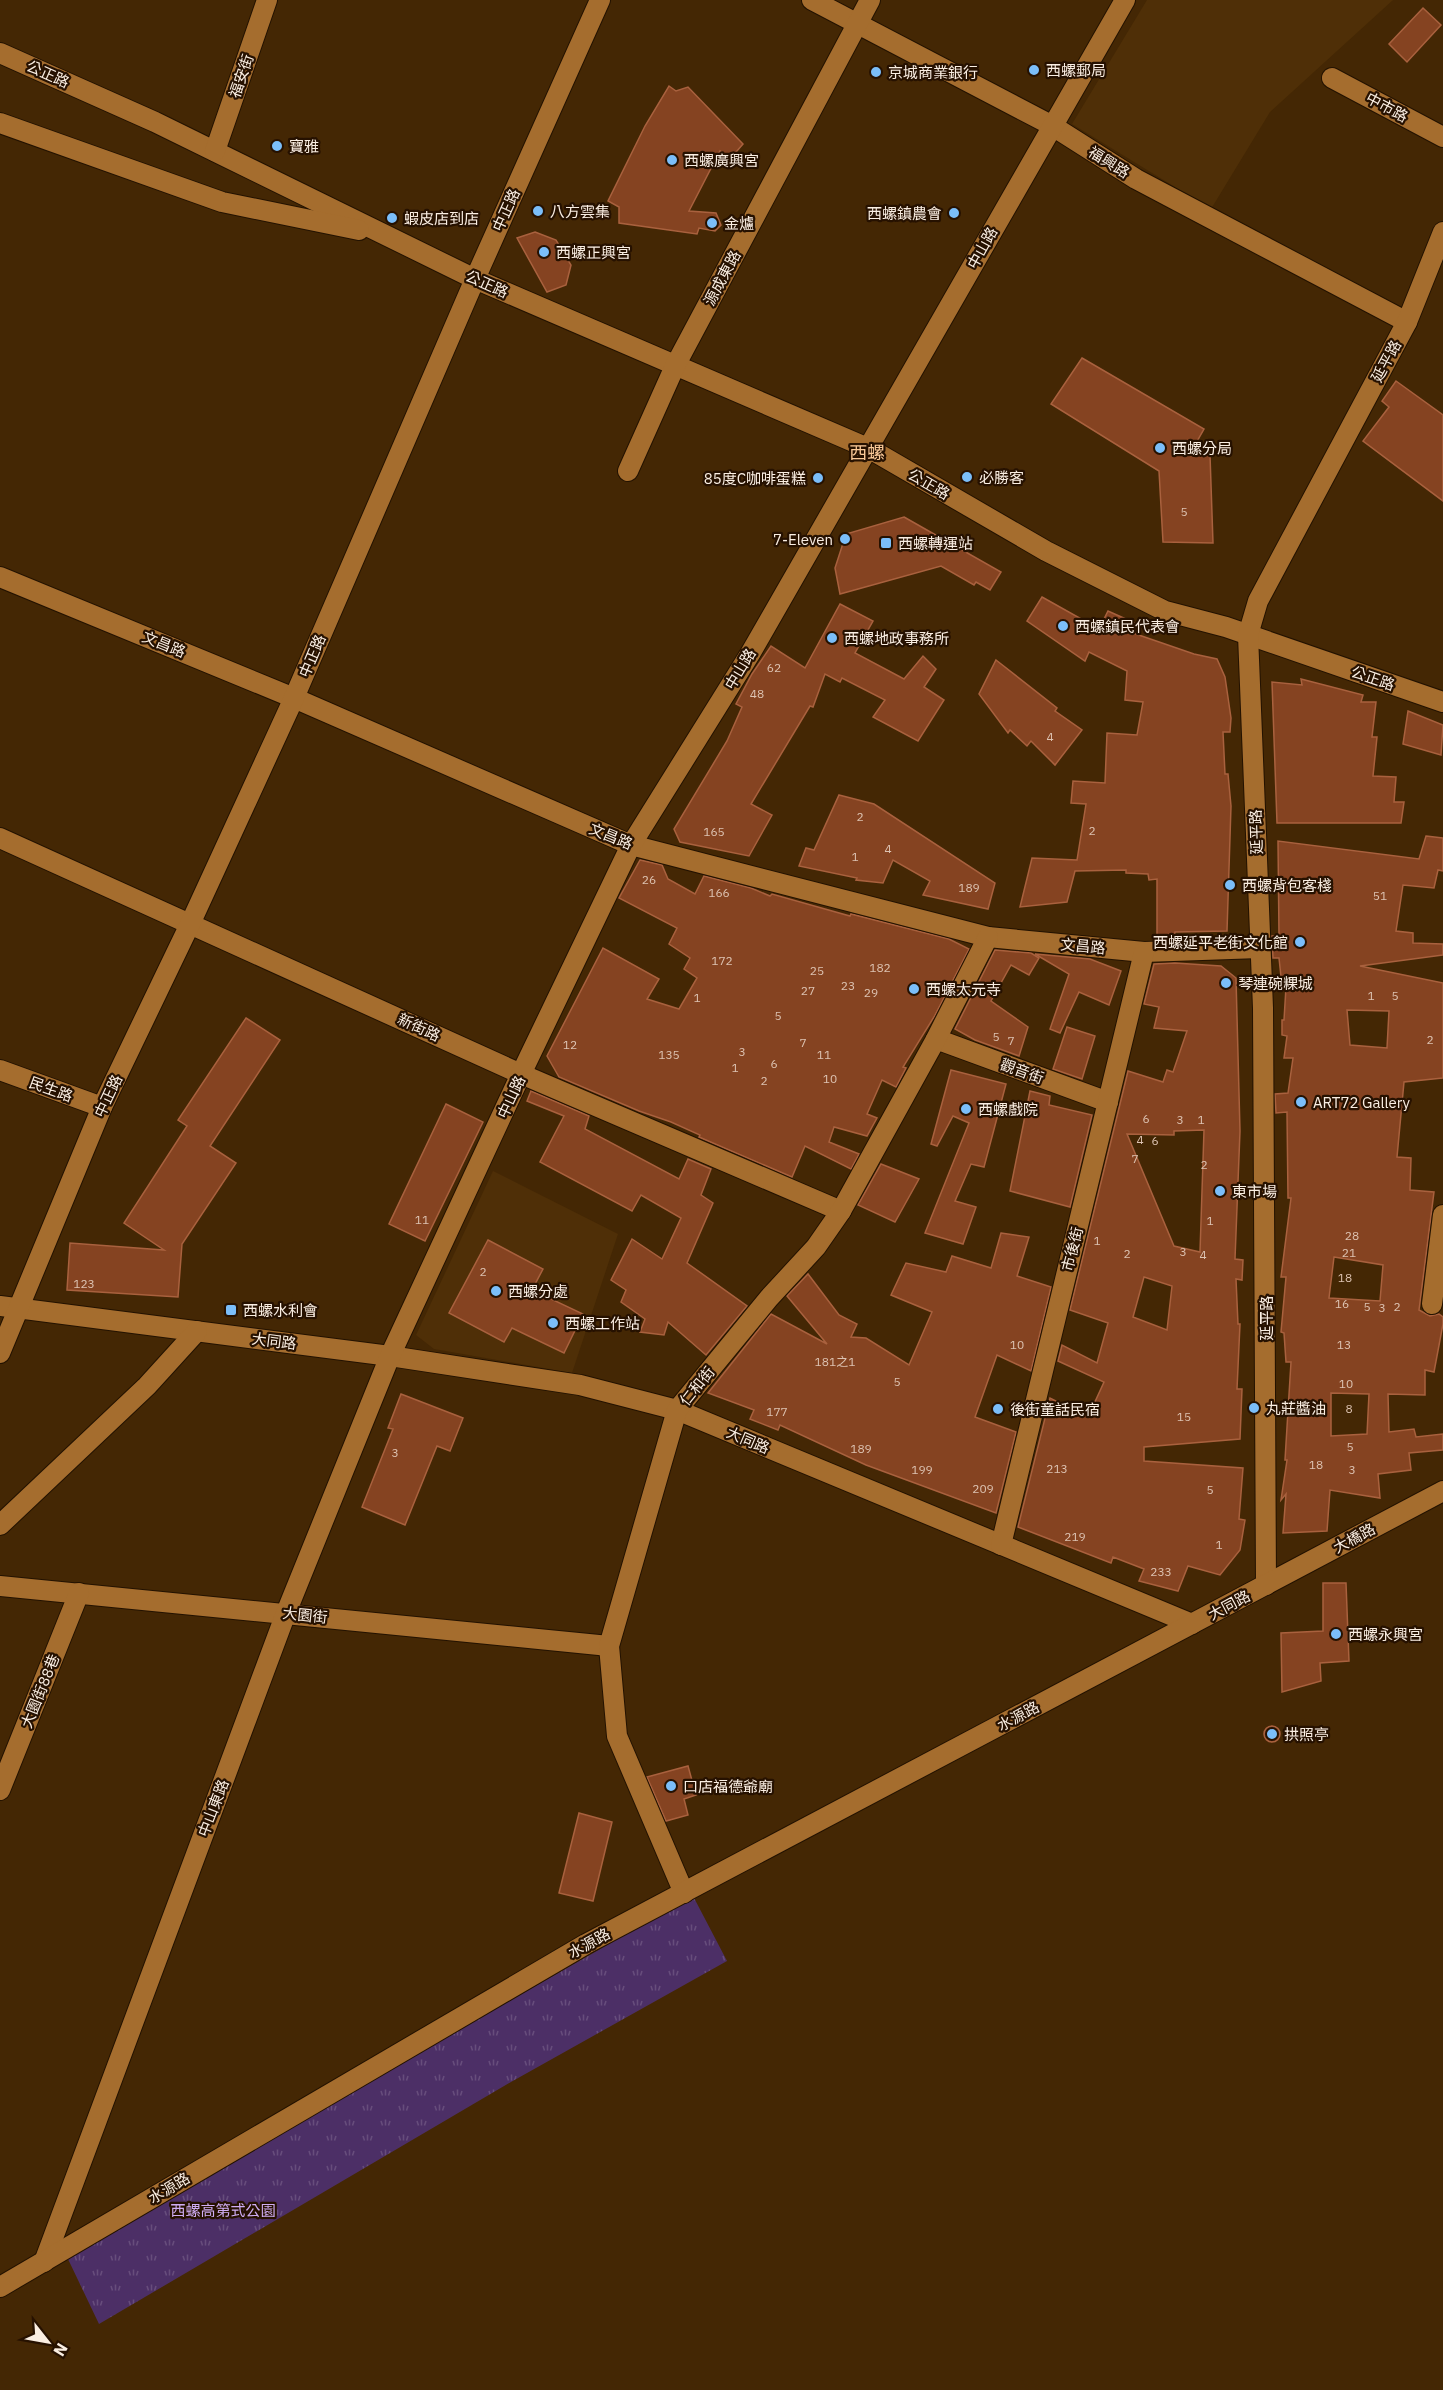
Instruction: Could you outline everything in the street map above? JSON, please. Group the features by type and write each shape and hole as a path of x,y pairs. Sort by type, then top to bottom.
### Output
{"street":[{"name":"福安街","path":"214,151 267,0"},
{"name":"中正路","path":"0,1353 8,1307 191,922 294,698 475,279 600,0"},
{"name":"福興路","path":"812,0 857,26 1051,125 1136,179 1407,322"},
{"name":"源成東路","path":"628,471 675,366 870,0"},
{"name":"中山路","path":"390,1356 521,1074 631,845 750,654 870,449 1051,125 1125,0"},
{"name":"公正路","path":"0,53 214,151 475,279 870,449 1046,551 1165,611 1248,635 1443,702"},
{"name":"中市路","path":"1332,78 1443,137"},
{"name":"公正路","path":"0,123 222,202 388,236"},
{"name":"延平路","path":"1266,1585 1266,1275 1260,948 1248,635 1258,601 1407,322 1443,232"},
{"name":"文昌路","path":"0,577 294,698 631,845 988,937 1143,952 1260,948"},
{"name":"新街路","path":"0,838 191,922 521,1074 841,1211"},
{"name":"仁和街","path":"684,1893 617,1736 609,1646 677,1410 769,1298 816,1247 841,1211 936,1039 988,937"},
{"name":"市後街","path":"1001,1545 1143,952"},
{"name":"觀音街","path":"936,1039 1108,1102"},
{"name":"民生路","path":"0,1070 102,1107"},
{"path":"1432,1304 1443,1215"},
{"name":"大同路","path":"8,1307 390,1356 580,1385 677,1410 1192,1624 1266,1585"},
{"path":"0,1525 147,1386 197,1331"},
{"name":"中山東路","path":"44,2262 286,1613 390,1356"},
{"name":"大橋路","path":"1266,1585 1443,1491"},
{"name":"大園街","path":"0,1586 609,1646"},
{"name":"大園街88巷","path":"0,1790 79,1593"},
{"name":"水源路","path":"0,2287 510,1986 1192,1624"}],"shaded area":[{"path":"1147,0 1393,0 1270,112 1211,209 1072,124"},
{"name":"西螺分處","path":"493,1171 618,1234 572,1373 434,1349 416,1335"}],"green space":[{"name":"西螺高第式公園","path":"693,1896 727,1961 511,2082 99,2324 68,2259 390,2069"}],"building":[{"path":"1423,8 1441,25 1407,62 1389,44"},
{"path":"669,86 676,91 688,87 743,144 730,159 720,151 689,211 716,213 721,225 715,231 699,228 697,234 619,223 619,207 608,201 645,126"},
{"name":"西螺正興宮","path":"535,232 556,240 571,265 566,285 547,292 517,238"},
{"name":"西螺分局","path":"1082,358 1204,429 1191,452 1210,455 1213,543 1163,542 1159,471 1051,404"},
{"path":"1396,381 1443,415 1443,501 1363,441 1389,407 1382,401"},
{"path":"904,517 1001,572 990,590 976,582 974,585 941,566 840,594 835,568 846,534"},
{"path":"1042,597 1099,629 1108,611 1137,624 1133,633 1194,654 1217,659 1225,677 1231,718 1230,732 1223,732 1225,774 1228,774 1231,806 1227,931 1175,932 1174,939 1157,940 1157,879 1149,880 1148,874 1126,873 1126,870 1075,871 1067,902 1020,907 1032,858 1077,860 1086,804 1071,803 1073,781 1105,783 1107,733 1137,735 1143,702 1125,700 1127,671 1089,652 1085,661 1027,621"},
{"path":"840,604 873,621 855,653 904,679 923,656 936,669 924,687 944,700 918,741 873,717 885,700 842,678 840,682 825,674 813,707 810,706 751,804 772,815 749,856 680,842 674,829 727,741 742,707 736,704 752,674 771,646 805,668"},
{"path":"996,660 1057,708 1055,711 1082,730 1055,765 1031,741 1027,746 1010,730 1008,733 979,694"},
{"path":"1301,679 1363,695 1361,702 1376,702 1372,737 1377,737 1373,776 1396,777 1394,802 1404,802 1401,823 1277,823 1272,682 1302,685"},
{"path":"1408,711 1443,725 1441,755 1403,744"},
{"path":"839,795 874,804 995,883 988,909 923,895 930,881 893,860 883,883 856,880 857,878 799,866 806,848 814,850"},
{"path":"1426,836 1443,838 1443,871 1438,870 1434,888 1403,885 1396,931 1413,933 1413,943 1443,944 1443,955 1360,966 1443,983 1443,1078 1404,1082 1397,1157 1411,1158 1410,1190 1434,1192 1419,1310 1430,1316 1439,1314 1443,1317 1443,1324 1434,1372 1425,1370 1425,1395 1388,1394 1389,1432 1414,1429 1416,1437 1443,1434 1443,1450 1409,1453 1411,1470 1378,1474 1380,1498 1330,1490 1327,1531 1283,1533 1286,1494 1281,1500 1287,1460 1285,1460 1291,1362 1286,1362 1284,1333 1281,1332 1286,1277 1281,1277 1291,1198 1288,1198 1287,1112 1276,1113 1275,1094 1288,1093 1293,1058 1284,1058 1287,1036 1282,1035 1282,1020 1284,1020 1286,987 1282,986 1279,958 1273,958 1272,936 1279,936 1278,841 1419,859","holes":["1347,1010 1389,1011 1387,1048 1350,1045","1334,1257 1383,1265 1380,1301 1329,1298","1331,1393 1369,1394 1367,1434 1331,1436"]},
{"path":"640,860 662,865 668,879 695,894 704,876 751,888 770,896 772,894 850,916 851,914 949,939 969,949 934,1017 903,1067 906,1068 896,1087 882,1080 867,1114 877,1118 867,1136 834,1127 829,1142 859,1154 851,1169 805,1146 792,1177 699,1137 700,1135 671,1122 559,1077 547,1056 603,948 659,979 647,999 679,1009 697,978 684,969 690,958 669,944 677,928 619,898"},
{"path":"995,950 1031,953 1039,958 1029,975 1011,965 991,1001 1028,1027 1019,1056 975,1040 955,1029"},
{"path":"1035,954 1090,959 1121,971 1109,1005 1079,992 1060,1033 1050,1029 1069,974"},
{"path":"1154,964 1221,966 1236,978 1240,1131 1235,1259 1243,1260 1242,1280 1236,1279 1238,1324 1240,1324 1237,1389 1242,1389 1240,1439 1144,1447 1144,1461 1243,1468 1239,1519 1245,1520 1240,1550 1220,1575 1188,1566 1178,1591 1139,1581 1144,1569 1113,1557 1111,1563 1018,1527 1050,1398 1088,1417 1104,1382 1058,1361 1062,1345 1097,1363 1108,1323 1070,1310 1128,1071 1163,1082 1167,1070 1173,1072 1187,1031 1154,1028 1159,1007 1144,1004","holes":["1204,1130 1200,1252 1174,1246 1127,1134 1174,1135 1174,1131","1144,1277 1172,1286 1167,1330 1133,1317"]},
{"path":"246,1018 280,1040 210,1146 236,1163 182,1244 178,1297 67,1290 70,1243 164,1250 124,1223 187,1126 178,1120"},
{"path":"1067,1027 1095,1036 1082,1079 1053,1069"},
{"path":"951,1070 1006,1084 984,1167 971,1164 955,1201 976,1207 963,1244 925,1233 969,1123 953,1116 937,1146 931,1144"},
{"path":"531,1091 589,1116 585,1129 679,1179 688,1159 711,1169 701,1195 713,1203 687,1263 747,1306 706,1355 668,1322 664,1335 640,1332 645,1319 621,1302 626,1290 611,1280 632,1239 662,1259 681,1218 641,1195 632,1211 540,1162 564,1116 527,1101"},
{"path":"1030,1091 1050,1096 1049,1105 1092,1115 1070,1207 1010,1191"},
{"path":"446,1104 483,1122 425,1241 389,1224"},
{"path":"881,1164 919,1179 895,1222 858,1205"},
{"path":"1001,1233 1029,1237 1017,1276 1051,1287 1031,1371 997,1355 975,1417 1016,1432 996,1513 866,1465 780,1425 778,1430 750,1419 754,1410 708,1393 771,1314 827,1344 787,1296 808,1274 839,1315 857,1324 851,1337 866,1338 909,1365 932,1312 891,1295 906,1263 946,1272 952,1256 991,1268"},
{"name":"西螺分處","path":"488,1240 543,1269 532,1290 583,1314 564,1353 512,1328 504,1342 449,1313"},
{"path":"401,1394 463,1418 450,1451 437,1446 405,1525 362,1507 393,1429 388,1428"},
{"path":"1323,1583 1346,1583 1349,1661 1320,1663 1321,1681 1282,1692 1281,1633 1323,1631"},
{"name":"拱照亭","path":"1272,1726 1278,1728 1280,1734 1278,1740 1272,1742 1266,1740 1264,1734 1266,1728"},
{"name":"口店福德爺廟","path":"688,1766 696,1795 684,1799 688,1815 666,1821 647,1777"},
{"path":"579,1813 612,1822 593,1901 559,1893"}],"place":[{"name":"西螺郵局","path":"1034,70"},
{"name":"京城商業銀行","path":"876,72"},
{"name":"寶雅","path":"277,146"},
{"name":"西螺廣興宮","path":"672,160"},
{"name":"八方雲集","path":"538,211"},
{"name":"西螺鎮農會","path":"954,213"},
{"name":"蝦皮店到店","path":"392,218"},
{"name":"金爐","path":"712,223"},
{"name":"西螺正興宮","path":"544,252"},
{"name":"西螺分局","path":"1160,448"},
{"name":"必勝客","path":"967,477"},
{"name":"85度C咖啡蛋糕","path":"818,478"},
{"name":"7-Eleven","path":"845,539"},
{"name":"西螺轉運站","path":"886,543"},
{"name":"西螺鎮民代表會","path":"1063,626"},
{"name":"西螺地政事務所","path":"832,638"},
{"name":"西螺背包客棧","path":"1230,885"},
{"name":"西螺延平老街文化館","path":"1300,942"},
{"name":"琴連碗粿城","path":"1226,983"},
{"name":"西螺太元寺","path":"914,989"},
{"name":"ART72 Gallery","path":"1301,1102"},
{"name":"西螺戲院","path":"966,1109"},
{"name":"東市場","path":"1220,1191"},
{"name":"西螺分處","path":"496,1291"},
{"name":"西螺水利會","path":"231,1310"},
{"name":"西螺工作站","path":"553,1323"},
{"name":"丸莊醬油","path":"1254,1408"},
{"name":"後街童話民宿","path":"998,1409"},
{"name":"西螺永興宮","path":"1336,1634"},
{"name":"拱照亭","path":"1272,1734"},
{"name":"口店福德爺廟","path":"671,1786"}],"district":[{"name":"西螺","path":"867,452"}]}
